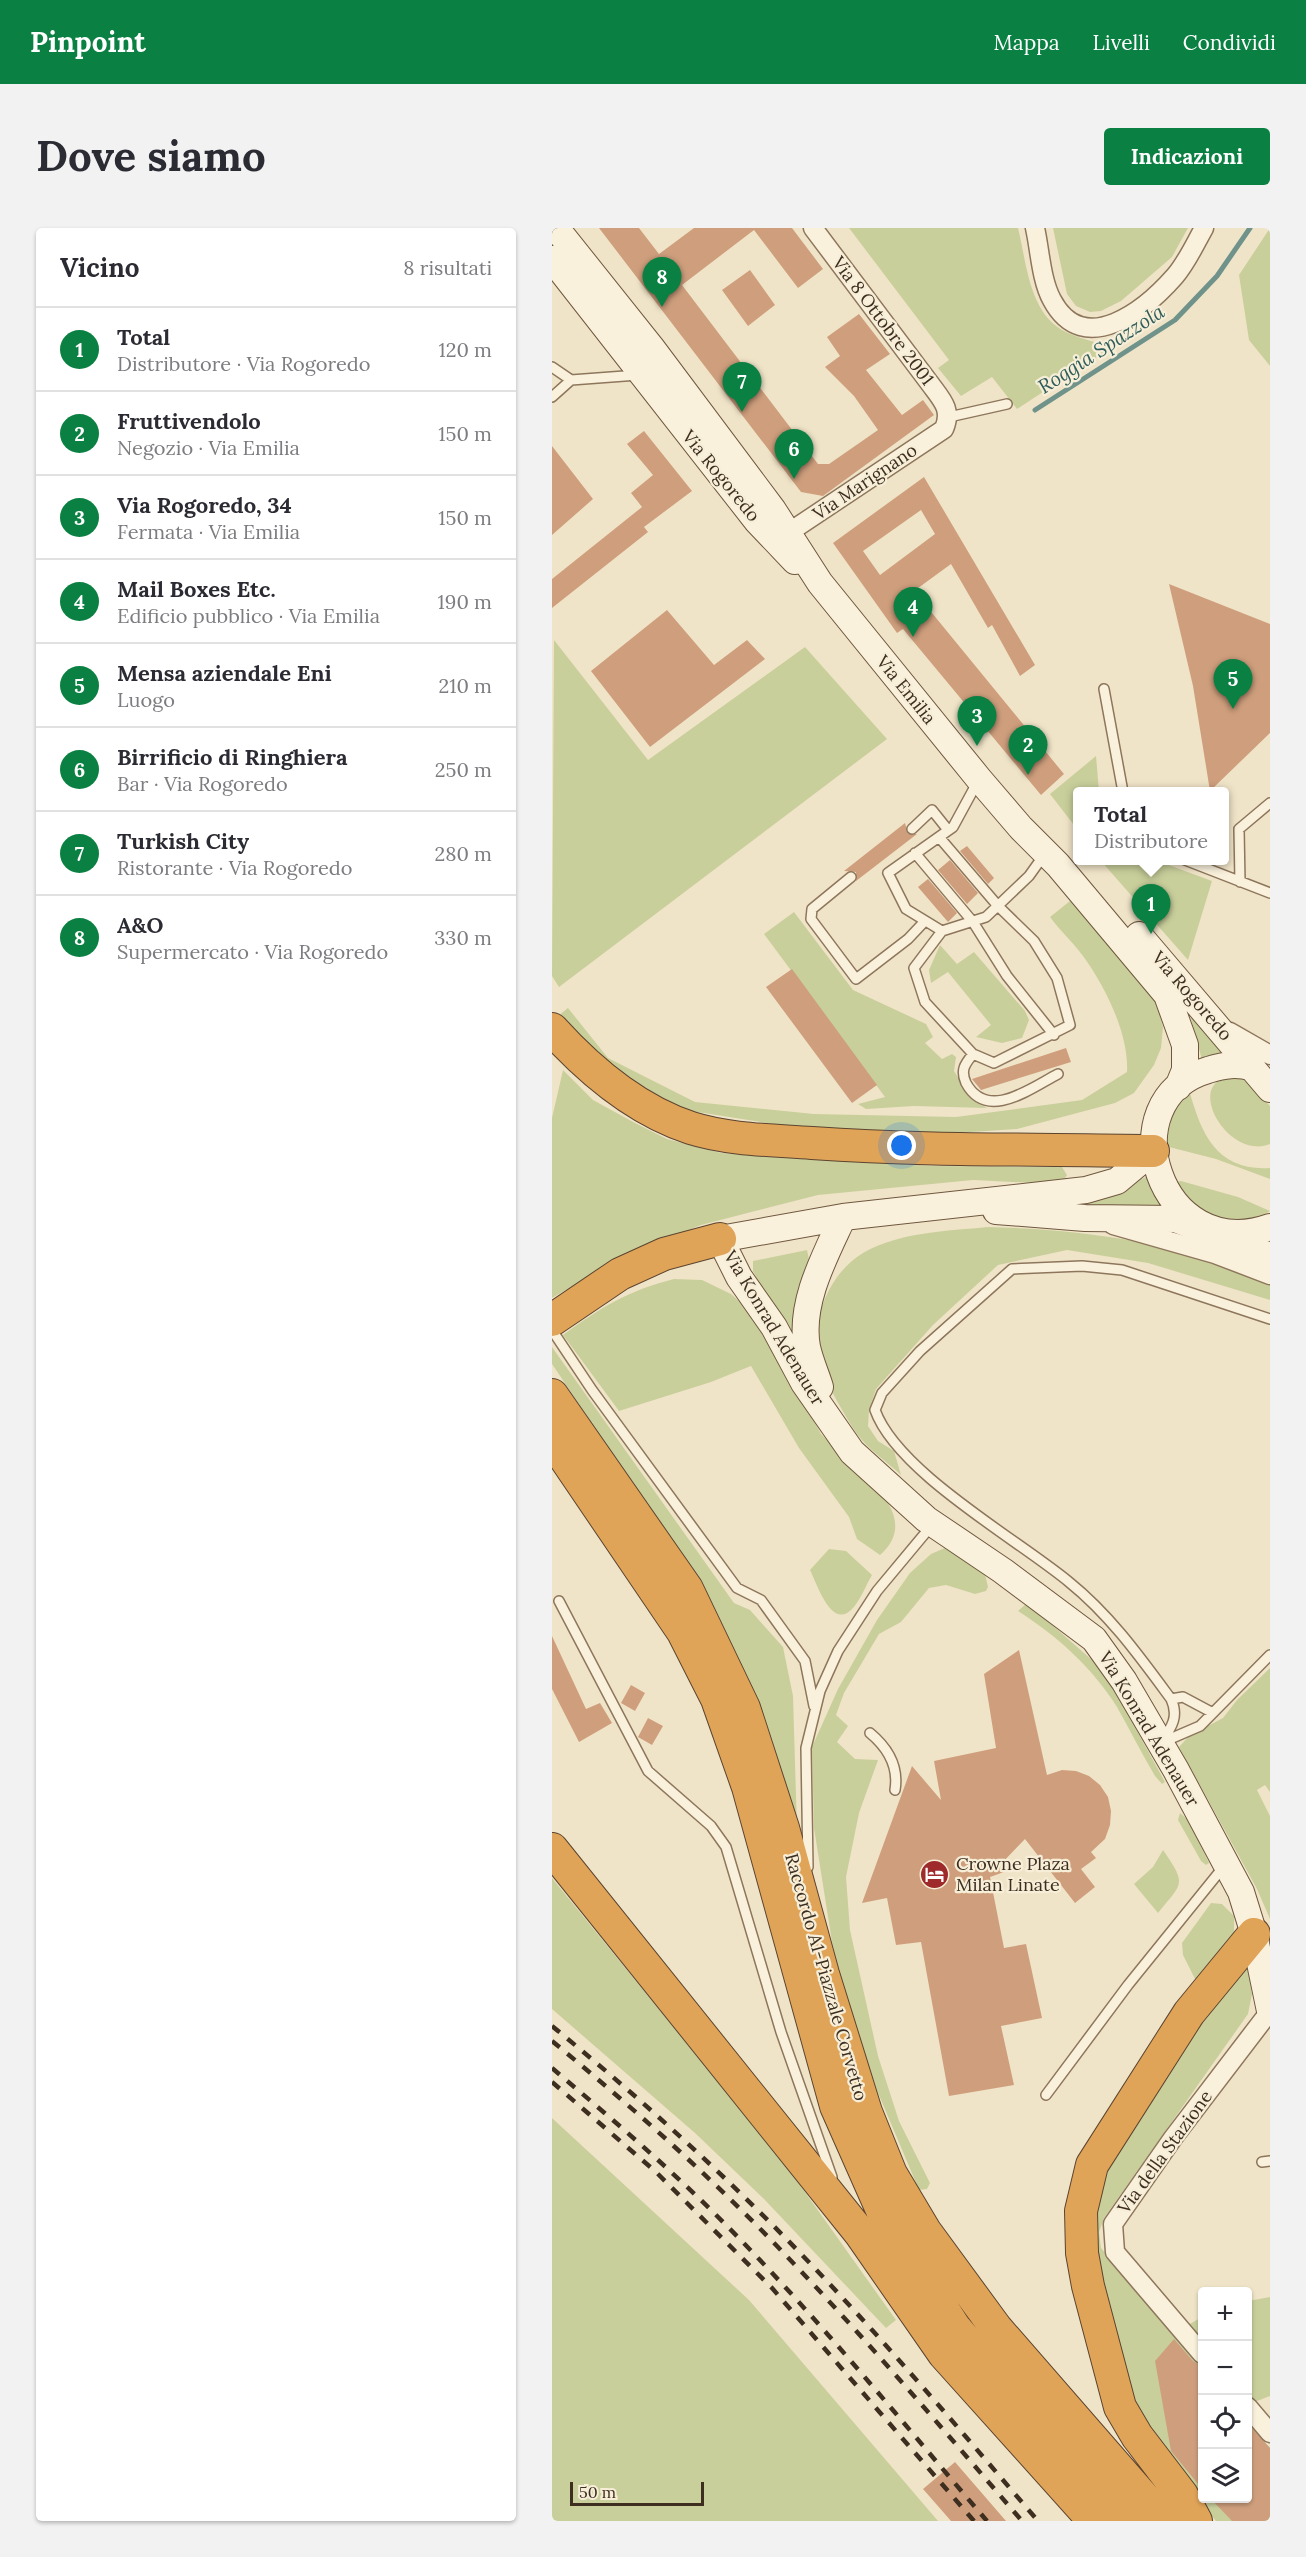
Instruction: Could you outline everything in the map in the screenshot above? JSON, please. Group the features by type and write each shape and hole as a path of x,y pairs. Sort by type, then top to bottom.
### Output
{"highway":[{"path":"552,1029 584,1062 611,1085 637,1102 691,1128 719,1134 861,1146 1153,1151"},
{"path":"554,1322 620,1274 664,1254 720,1239"},
{"name":"Raccordo A1-Piazzale Corvetto","path":"552,1395 687,1589 744,1708 825,1963 870,2122 891,2174 925,2231 996,2328 1164,2521"},
{"name":"Raccordo A1-Piazzale Corvetto","path":"552,1439 683,1632 717,1699 748,1787 836,2106 890,2228 955,2328 1003,2384 1131,2521"},
{"path":"552,1849 847,2216 944,2354 1063,2483 1094,2521"},
{"path":"1196,2521 1182,2495 1137,2436 1120,2408 1086,2274 1082,2253 1081,2211 1092,2165 1189,2013 1254,1934"},
{"path":"925,2231 1056,2381 1196,2521"},
{"path":"955,2328 1063,2483"}],"street":[{"name":"Via Rogoredo","path":"556,228 651,347 782,537"},
{"name":"Via 8 Ottobre 2001","path":"813,228 931,385 948,409 949,417"},
{"path":"1035,228 1052,300 1069,320 1094,328 1115,324 1134,313 1176,275 1204,228"},
{"name":"Via Rogoredo","path":"552,259 635,369 782,537"},
{"path":"635,369 651,347"},
{"name":"Via Marignano","path":"782,537 944,429 949,417"},
{"name":"Via Emilia","path":"782,537 979,779 1052,859"},
{"name":"Via Rogoredo","path":"1052,859 1107,900 1215,1022 1264,1065 1270,1089"},
{"name":"Via Rogoredo","path":"1052,859 1167,995 1185,1045 1185,1070 1178,1087"},
{"path":"1264,1065 1235,1064 1191,1076 1178,1087 1161,1110 1153,1151 1163,1184 1179,1206 1203,1225 1270,1256"},
{"path":"720,1239 843,1217 1086,1190 1117,1180 1153,1151"},
{"path":"918,1208 1085,1218 1175,1219 1241,1233 1270,1227"},
{"name":"Via Konrad Adenauer","path":"829,1416 807,1346 807,1320 821,1264 843,1217"},
{"path":"1085,1218 1205,1251 1270,1275"},
{"name":"Via Konrad Adenauer","path":"720,1239 739,1277 774,1327 804,1383 852,1452 933,1523 1003,1571 1094,1639 1124,1681 1161,1743 1241,1892 1254,1934 1270,2011"},
{"name":"Via della Stazione","path":"1198,2348 1115,2252 1113,2224 1173,2138 1270,2011"},
{"path":"1252,2412 1270,2433"}],"lane":[{"path":"552,367 572,380"},
{"path":"552,397 572,380 635,369"},
{"path":"949,417 1007,404"},
{"path":"1104,689 1122,787"},
{"path":"942,931 906,909 888,873 953,827 979,779"},
{"path":"1240,882 1239,829 1270,803"},
{"path":"912,829 932,810 948,830"},
{"path":"939,837 998,906 1034,941 1057,978 1070,1025 994,1063 973,1054 925,1002 914,969 942,931 986,917 998,906 1029,876 1052,859"},
{"path":"915,853 974,922 1007,976 1054,1035"},
{"path":"1195,865 1270,893"},
{"path":"851,877 812,909 811,919 856,980 908,939 925,921"},
{"path":"973,1054 963,1066 963,1077 972,1093 982,1100 999,1102 1013,1098 1058,1074"},
{"path":"1161,1743 1172,1726 1176,1710 1171,1699 1117,1628 1070,1583 1000,1534 924,1471 882,1429 876,1410 882,1393 920,1351 1012,1269 1082,1266 1122,1270 1270,1319"},
{"path":"554,1322 592,1390 738,1588 761,1600 805,1661 815,1711"},
{"path":"810,1874 807,1864 806,1748 820,1691 838,1651 877,1591 933,1523"},
{"path":"559,1601 648,1771 711,1826 732,1859 781,2032 847,2216"},
{"path":"1161,1743 1200,1726 1270,1655"},
{"path":"1171,1699 1183,1697 1214,1713"},
{"path":"870,1733 881,1742 895,1766 897,1776 895,1790"},
{"path":"1046,2095 1128,1985 1226,1864"}],"green space":[{"path":"849,228 1018,228 1027,273 1037,302 1045,314 1055,325 1068,333 1112,347 1017,409 992,377 961,396 938,368 949,360"},
{"path":"1053,228 1188,228 1172,257 1121,301 1101,311 1090,312 1076,306 1067,294"},
{"path":"1270,228 1270,366 1249,340 1239,275"},
{"path":"554,640 648,760 805,647 887,739 559,987 552,976"},
{"path":"1096,756 1099,787 1073,787 1073,824 1050,794"},
{"path":"1105,865 1169,865 1212,881 1188,960"},
{"path":"1070,901 1156,1000 1163,1027 1161,1048 1154,1065 1134,1093 1115,1103 1017,1129 925,1135 792,1127 691,1111 657,1101 601,1065 558,1016 568,1008 608,1058 695,1102 814,1114 956,1117 1082,1100 1127,1072 1127,1057 1120,1027 1099,981 1079,951 1050,917"},
{"path":"794,912 853,990 926,1024 933,1037 925,1043 942,1059 952,1054 956,1057 954,1071 973,1100 987,1108 914,1106 866,1109 858,1104 885,1097 764,934"},
{"path":"940,945 957,964 974,952 1025,1011 1029,1020 1022,1038 1002,1043 976,1037 991,1025 948,972 931,983 929,970"},
{"path":"1189,1011 1225,1053 1202,1060"},
{"path":"563,1070 593,1100 635,1123 667,1139 721,1153 933,1166 1062,1167 1067,1175 1064,1180 1054,1184 973,1180 818,1195 701,1225 619,1259 552,1298 552,1118"},
{"path":"1241,1076 1270,1106 1270,1144 1256,1146 1243,1143 1221,1125 1214,1113 1210,1101 1212,1089 1220,1080"},
{"path":"1190,1093 1200,1123 1215,1148 1237,1164 1270,1168 1270,1179 1216,1159 1165,1146 1173,1112"},
{"path":"1146,1177 1166,1208 1085,1208 1053,1201 1118,1189"},
{"path":"1181,1181 1238,1197 1270,1211 1262,1216 1242,1220 1212,1216 1195,1207 1173,1182"},
{"path":"988,1227 1096,1235 1202,1257 1270,1282 1270,1300 1148,1263 1067,1250 998,1265 933,1325 876,1389 869,1410 868,1426 878,1441 894,1451 901,1475 861,1440 825,1378 816,1338 823,1305 839,1275 863,1253 877,1246 940,1231"},
{"path":"807,1250 810,1264 795,1346 753,1271 753,1261"},
{"path":"674,1279 702,1280 731,1294 754,1314 821,1434 888,1503 892,1510 895,1531 890,1543 880,1555 857,1539 849,1517 799,1448 751,1366 711,1382 619,1411 563,1335 615,1301 658,1283"},
{"path":"552,1347 734,1603 750,1610 783,1647 793,1696 797,1829 593,1425 552,1364"},
{"path":"947,1547 985,1574 988,1587 986,1591 975,1594 946,1585 929,1588 901,1622 879,1634 844,1693 836,1715 848,1726 837,1742 855,1759 878,1760 859,1813 846,1877 850,1930 878,2056 899,2121 930,2183 927,2189 919,2190 857,2043 832,1942 814,1828 812,1747 838,1689 877,1620 910,1573 931,1554"},
{"path":"829,1549 846,1551 872,1575 856,1604 845,1614 838,1614 826,1603 810,1570"},
{"path":"1027,1603 1092,1660 1115,1691 1165,1782 1162,1784 1155,1776 1117,1707 1085,1666 1060,1642 1018,1611"},
{"path":"1270,1668 1270,1792 1265,1785 1257,1790 1270,1816 1270,1919 1257,1889 1179,1747 1189,1736 1223,1718 1237,1700"},
{"path":"1180,1813 1188,1820 1209,1863 1206,1865 1201,1861 1178,1820"},
{"path":"1163,1850 1176,1870 1179,1883 1173,1895 1158,1913 1134,1884 1153,1867"},
{"path":"552,1878 785,2164 896,2320 886,2328 764,2199 695,2133 552,2009"},
{"path":"1211,1903 1222,1904 1234,1916 1234,1936 1196,1981 1183,1955 1182,1943"},
{"path":"1248,1966 1252,1994 1248,2014 1104,2218 1099,2232 1101,2248 1198,2362 1198,2501 1168,2468 1133,2416 1090,2259 1099,2169 1209,2008"},
{"path":"552,2118 749,2300 938,2521 552,2521"},
{"path":"1270,2297 1270,2396 1252,2403 1252,2341 1252,2300"},
{"path":"1198,2319 1198,2338 1188,2325"},
{"path":"1252,2427 1270,2448 1270,2521 1216,2521 1200,2503 1252,2503"}],"building":[{"path":"599,228 639,228 659,254 694,228 792,228 823,269 798,288 754,230 682,285 818,464 829,464 878,430 854,396 825,367 840,356 827,337 859,314 890,354 866,370 902,415 923,400 934,415 823,496 801,492"},
{"path":"750,270 775,305 748,326 722,290"},
{"path":"644,431 692,491 644,527 648,532 552,608 552,579 642,507 631,493 653,475 627,444"},
{"path":"552,446 593,499 552,535"},
{"path":"924,477 1035,665 1020,676 992,625 988,628 951,564 914,591 1064,774 1041,795 903,629 897,633 833,543","holes":["921,510 935,534 880,575 863,551"]},
{"path":"1169,584 1270,624 1270,733 1214,787 1209,787 1193,686"},
{"path":"667,610 714,665 747,640 765,659 650,747 591,671"},
{"path":"905,823 908,834 917,834 856,881 856,872 844,871"},
{"path":"967,846 994,878 988,884 960,851"},
{"path":"950,860 978,893 967,904 938,870"},
{"path":"928,879 957,913 948,922 918,887"},
{"path":"792,969 877,1085 852,1103 766,987"},
{"path":"1066,1048 1071,1062 981,1090 972,1079"},
{"path":"552,1636 586,1709 600,1703 612,1723 579,1742 552,1689"},
{"name":"Crowne Plaza Milan Linate","path":"1019,1650 1047,1775 1062,1770 1076,1771 1089,1776 1100,1785 1108,1797 1111,1811 1110,1825 1105,1839 1091,1852 1096,1858 1081,1869 1095,1887 1075,1903 1025,1839 999,1866 1004,1872 990,1877 1004,1948 1026,1944 1042,2018 1001,2026 1014,2085 949,2096 921,1942 896,1945 887,1898 862,1903 912,1766 941,1800 934,1761 996,1748 984,1674"},
{"path":"631,1685 645,1693 635,1711 621,1703"},
{"path":"648,1718 663,1726 652,1745 638,1737"},
{"path":"1174,2339 1198,2364 1198,2484 1171,2451 1155,2361"},
{"path":"1252,2428 1270,2448 1270,2521 1232,2521 1215,2503 1252,2503"},
{"path":"955,2462 1006,2521 951,2521 923,2489"}],"waterway":[{"name":"Roggia Spazzola","path":"1035,410 1175,320 1217,276 1250,228"}],"railway":[{"path":"552,2026 681,2137 773,2226 893,2353 1038,2521"},
{"path":"552,2041 677,2149 767,2236 882,2360 1022,2521"},
{"path":"552,2068 664,2165 762,2262 860,2372 987,2521"},
{"path":"552,2082 656,2172 772,2288 974,2521"}],"place":[{"name":"A&O","path":"662,307"},
{"name":"Turkish City","path":"742,412"},
{"name":"Birrificio di Ringhiera","path":"794,479"},
{"name":"Mail Boxes Etc.","path":"913,637"},
{"name":"Mensa aziendale Eni","path":"1233,709"},
{"name":"Via Rogoredo, 34","path":"977,746"},
{"name":"Fruttivendolo","path":"1028,775"},
{"name":"Total","path":"1151,934"},
{"name":"Crowne Plaza Milan Linate","path":"935,1874"}]}
